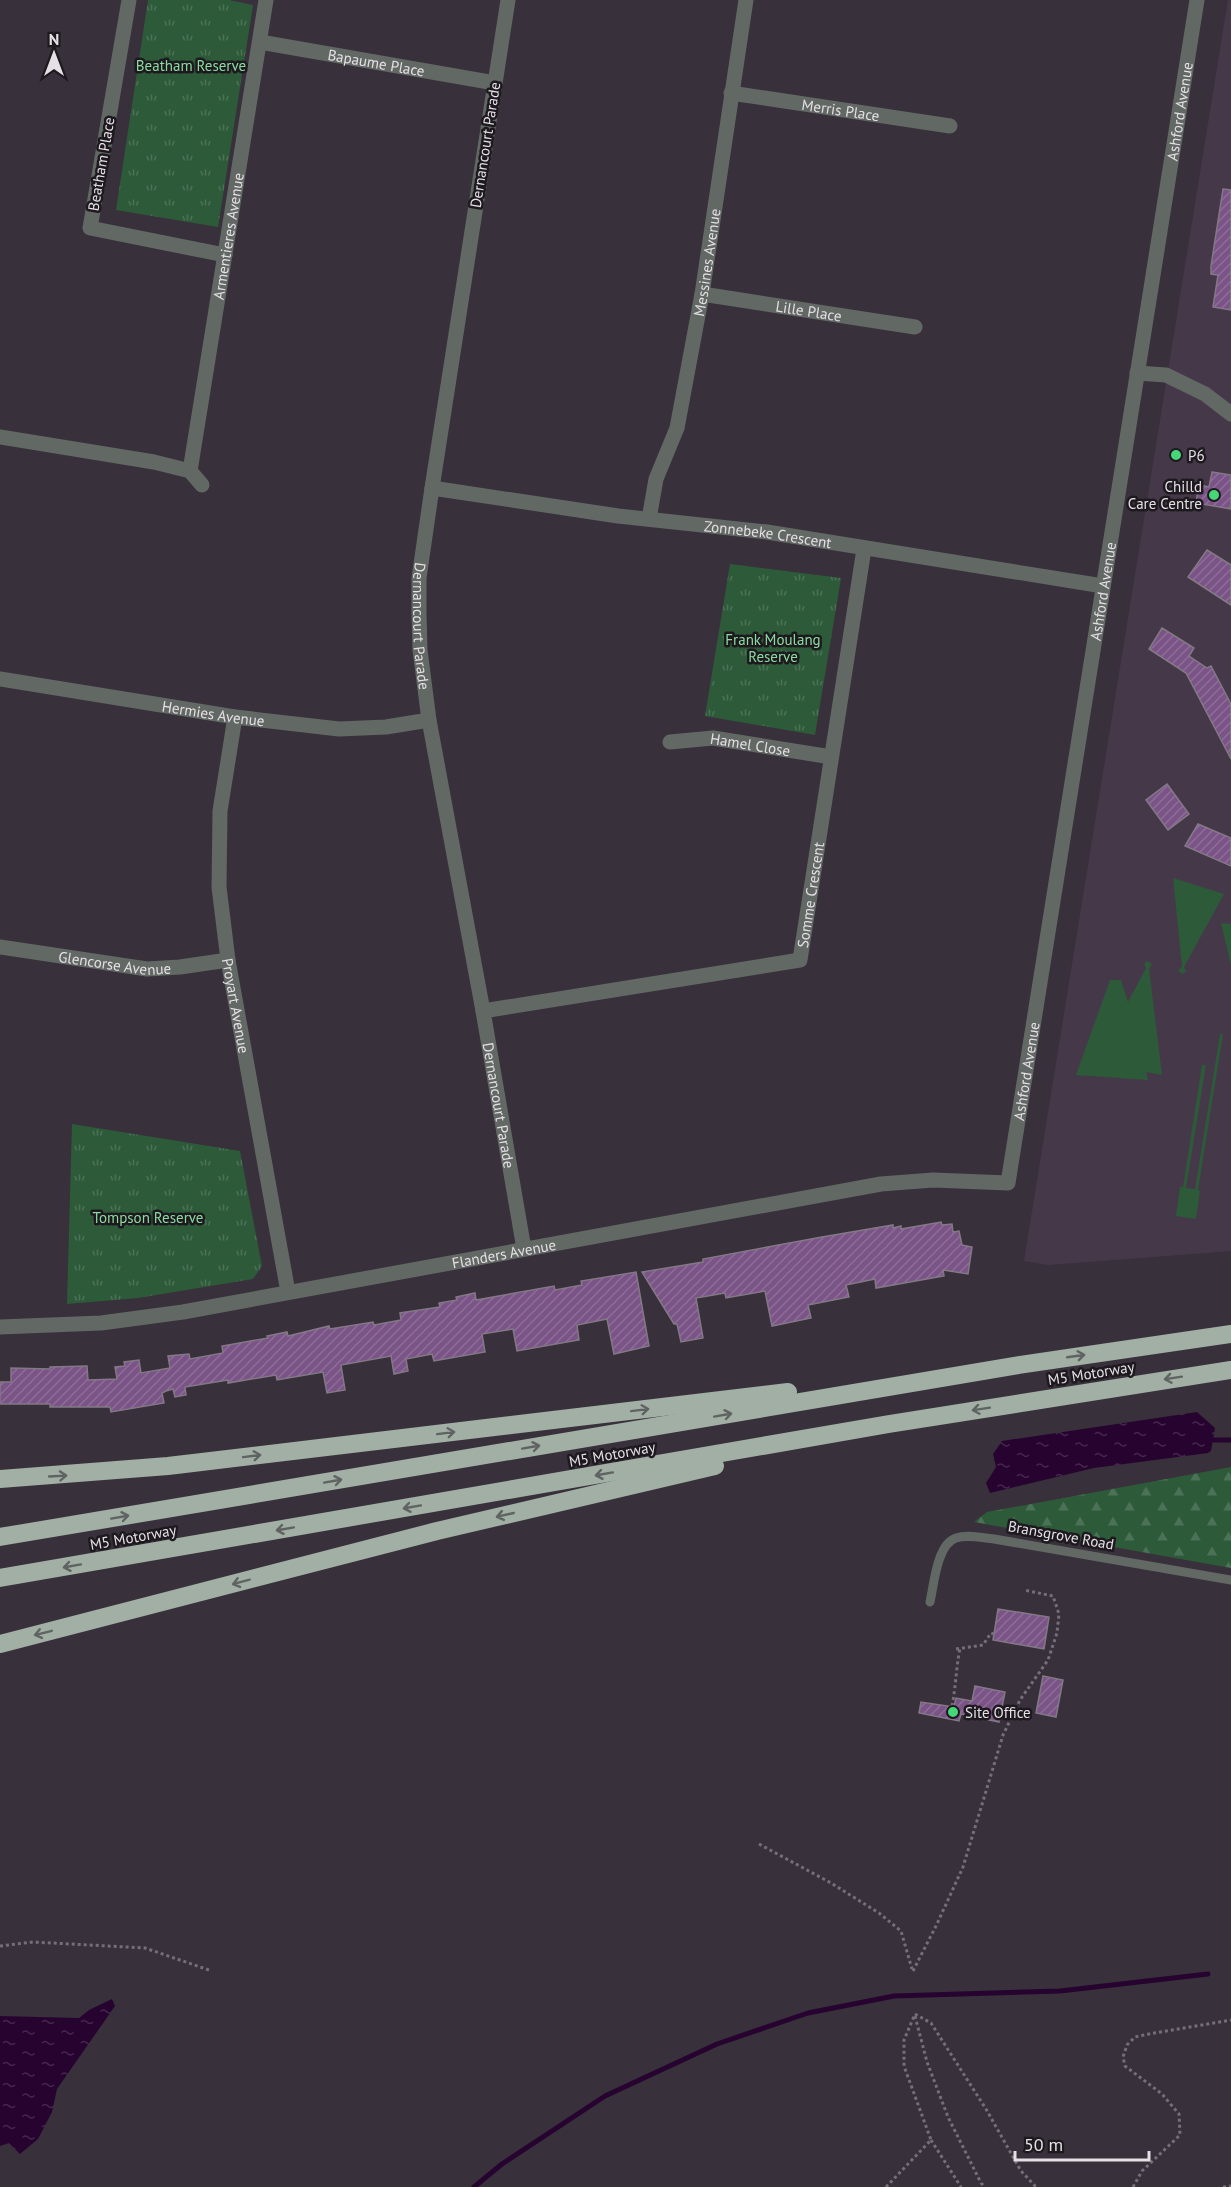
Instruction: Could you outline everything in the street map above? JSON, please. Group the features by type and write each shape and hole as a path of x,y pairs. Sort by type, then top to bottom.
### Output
{"highway":[{"name":"M5 Motorway","path":"0,1537 1018,1365 1231,1334"},
{"path":"0,1479 168,1466 1018,1365"},
{"name":"M5 Motorway","path":"0,1578 889,1424 1231,1370"},
{"path":"0,1644 437,1531 889,1424"}],"street":[{"name":"Beatham Place","path":"129,0 90,228 225,255"},
{"name":"Armentieres Avenue","path":"190,471 266,0"},
{"name":"Dernancourt Parade","path":"508,0 432,488 419,578 418,614 429,720 524,1249"},
{"name":"Messines Avenue","path":"649,519 656,479 677,429 702,294 746,0"},
{"name":"Ashford Avenue","path":"1008,1183 1197,0"},
{"name":"Bapaume Place","path":"260,42 495,83"},
{"name":"Merris Place","path":"731,93 950,126"},
{"name":"Lille Place","path":"702,294 915,327"},
{"path":"1137,373 1166,375 1205,394 1231,414"},
{"path":"0,437 154,462 190,471 202,485"},
{"name":"Zonnebeke Crescent","path":"432,488 649,519 767,532 1103,586"},
{"name":"Somme Crescent","path":"483,1011 800,960 864,549"},
{"name":"Hermies Avenue","path":"0,679 235,717 339,729 386,727 429,720"},
{"name":"Proyart Avenue","path":"235,717 220,811 219,887 228,960 288,1292"},
{"name":"Hamel Close","path":"670,742 713,738 831,757"},
{"name":"Glencorse Avenue","path":"0,947 147,969 180,968 228,960"},
{"name":"Flanders Avenue","path":"0,1327 65,1326 137,1319 881,1184 933,1180 1008,1183"}],"lane":[{"name":"Bransgrove Road","path":"930,1602 940,1554 946,1544 955,1538 971,1537 1231,1580"}],"path":[{"path":"759,1844 831,1883 887,1919 901,1931 913,1971 963,1867 1003,1735 1020,1700 1048,1660 1057,1633 1059,1614 1053,1596 1024,1590"},
{"path":"952,1706 957,1682 958,1648 983,1645 991,1633 994,1634"},
{"path":"0,1946 33,1942 145,1948 209,1971"},
{"path":"915,2014 904,2040 904,2066 932,2140 961,2187"},
{"path":"915,2014 927,2062 948,2117 985,2187"},
{"path":"915,2014 931,2023 986,2109 1021,2171 1036,2187"},
{"path":"1133,2187 1142,2171 1180,2135 1179,2114 1162,2094 1125,2066 1123,2057 1127,2045 1135,2037 1142,2035 1231,2020"},
{"path":"886,2187 932,2140"},
{"path":"1223,2187 1231,2186"}],"shaded area":[{"path":"1228,0 1231,0 1231,1251 1048,1265 1024,1261"}],"green space":[{"name":"Beatham Reserve","path":"148,0 229,0 253,5 218,227 116,210"},
{"name":"Frank Moulang Reserve","path":"730,564 841,578 815,735 705,716"},
{"path":"1173,878 1224,894 1184,967 1186,971 1183,974 1178,971 1182,966"},
{"path":"1221,923 1231,924 1231,965"},
{"path":"1147,961 1152,964 1149,968 1162,1075 1146,1072 1148,1080 1076,1075 1110,980 1121,980 1128,1002 1146,968 1144,964"},
{"path":"1220,1034 1223,1034 1198,1190 1200,1191 1196,1219 1176,1216 1180,1187 1183,1187 1202,1065 1206,1065 1186,1188 1195,1189"},
{"name":"Tompson Reserve","path":"72,1124 240,1151 262,1266 253,1279 138,1298 67,1304"},
{"path":"1231,1467 1231,1568 974,1522 987,1512"}],"water":[{"path":"1197,1412 1215,1428 1211,1451 1208,1453 1094,1468 990,1493 986,1483 996,1467 993,1454 1002,1441"},
{"path":"112,1999 115,2006 57,2089 52,2112 38,2139 20,2154 9,2143 0,2146 0,2016 79,2018 89,2010"}],"building":[{"path":"1223,189 1231,190 1231,310 1213,307 1218,275 1211,274 1211,266"},
{"name":"Chilld Care Centre","path":"1212,472 1231,475 1231,509 1196,503 1199,485 1209,487"},
{"path":"1207,550 1231,565 1231,605 1188,577"},
{"path":"1162,628 1194,648 1189,656 1207,668 1211,666 1231,704 1231,759 1186,673 1149,649"},
{"path":"1167,784 1189,814 1168,830 1146,800"},
{"path":"1198,824 1231,838 1231,866 1185,846"},
{"path":"941,1222 942,1225 952,1224 953,1232 959,1231 962,1245 972,1247 968,1274 943,1270 944,1276 876,1288 875,1279 846,1285 849,1297 808,1305 811,1318 772,1326 765,1291 726,1298 725,1293 696,1298 703,1338 681,1342 677,1324 674,1324 642,1272 893,1225 893,1228 901,1226 901,1229"},
{"path":"636,1272 649,1346 614,1354 607,1319 577,1325 579,1340 517,1351 513,1329 482,1334 485,1352 434,1361 432,1354 406,1359 408,1371 394,1374 391,1356 341,1365 345,1390 327,1393 323,1372 277,1380 276,1375 185,1387 186,1395 175,1397 173,1389 162,1393 164,1403 111,1412 110,1407 0,1404 0,1382 11,1382 11,1368 50,1369 50,1367 87,1366 88,1380 117,1379 115,1367 125,1366 124,1362 139,1360 141,1373 170,1368 168,1356 189,1354 190,1359 223,1353 222,1346 268,1338 267,1336 287,1332 288,1336 329,1326 330,1329 401,1320 400,1313 440,1307 439,1303 457,1300 456,1297 475,1293 476,1300 554,1286 555,1290 582,1285 581,1281"},
{"path":"998,1609 1049,1617 1044,1649 993,1640"},
{"path":"1043,1676 1063,1680 1056,1717 1036,1713"},
{"path":"975,1686 1005,1692 999,1722 961,1714 959,1721 919,1713 921,1702 954,1707 956,1698 972,1701"}],"waterway":[{"path":"1213,1440 1231,1440"},
{"path":"474,2187 502,2164 605,2096 717,2044 808,2013 894,1996 1060,1991 1208,1974"}],"place":[{"name":"P6","path":"1176,455"},
{"name":"Chilld Care Centre","path":"1214,495"},
{"name":"Site Office","path":"953,1712"}]}
